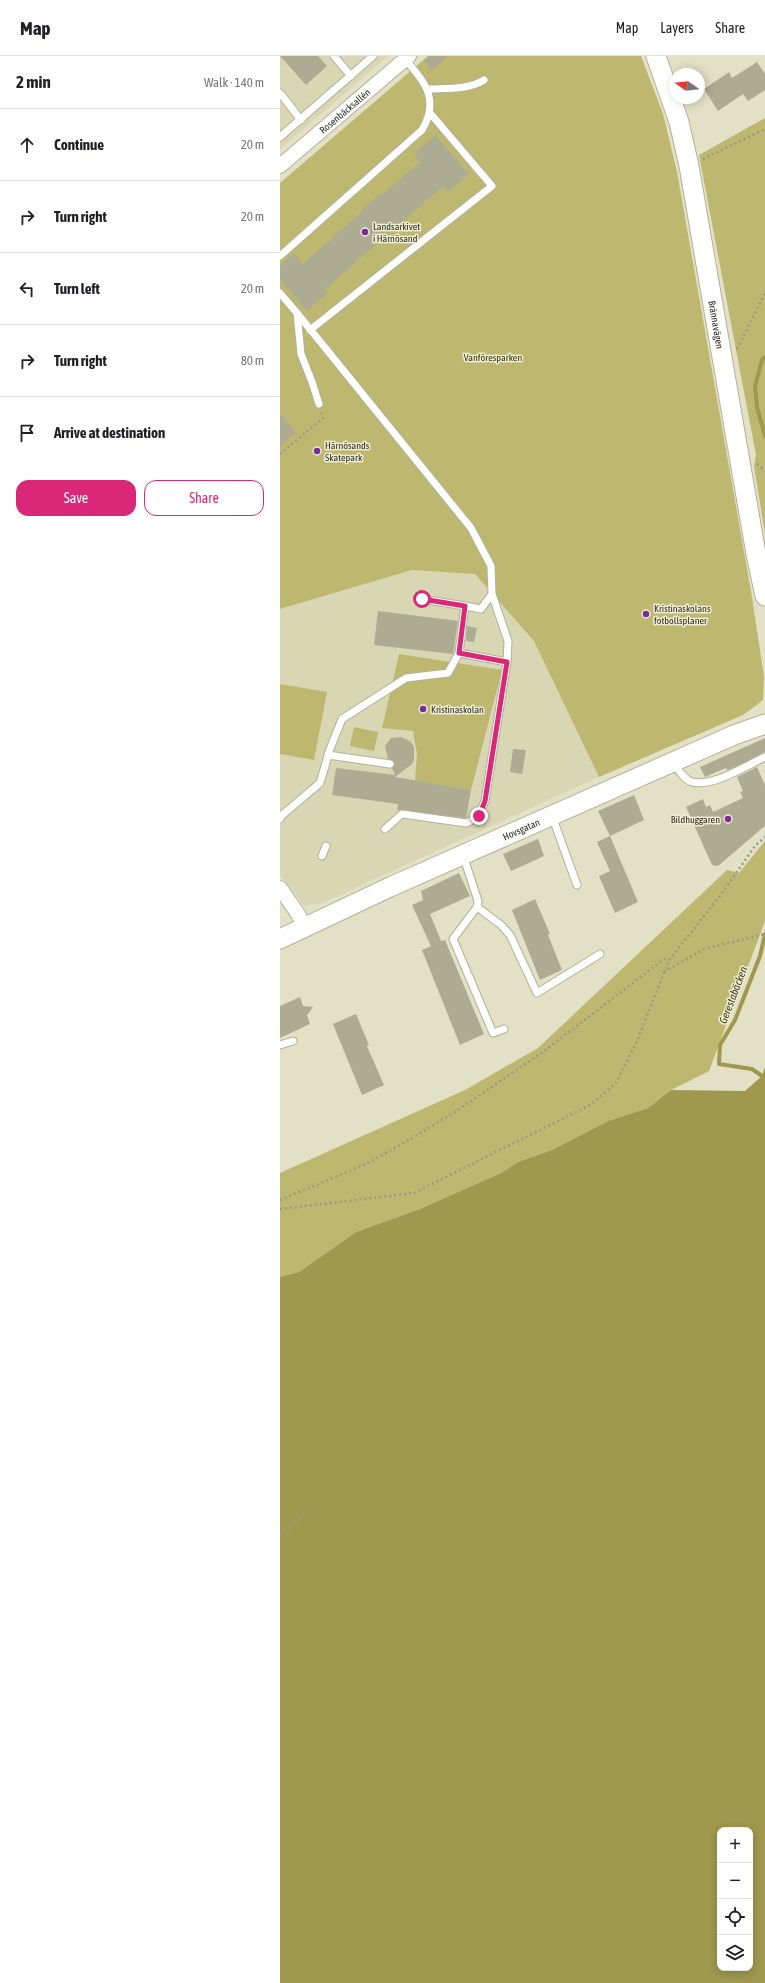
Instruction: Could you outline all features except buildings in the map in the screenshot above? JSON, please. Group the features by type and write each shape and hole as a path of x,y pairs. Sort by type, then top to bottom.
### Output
{"street":[{"name":"Brännavägen","path":"656,56 679,122 689,166 765,596"},
{"name":"Rosenbäcksallén","path":"280,166 407,58"},
{"name":"Hovsgatan","path":"280,939 463,855 673,762 765,724"},
{"path":"280,888 298,914 305,928"}],"lane":[{"path":"334,56 350,76"},
{"path":"280,137 373,56"},
{"path":"280,256 422,130 430,113 428,89 407,58"},
{"path":"428,89 462,87 477,84 484,80"},
{"path":"280,93 301,120"},
{"path":"310,330 492,186 430,113"},
{"path":"280,293 471,528 491,566 492,594 508,641 507,662 485,801 479,816 466,823 402,814 385,829"},
{"path":"296,313 301,354 319,404"},
{"path":"422,599 481,609 492,594"},
{"path":"280,819 281,816 320,783 328,755 342,719 406,678 448,672 459,653 465,606"},
{"path":"459,653 507,662"},
{"path":"328,755 390,764"},
{"path":"673,762 682,775 692,782 713,782 765,757"},
{"path":"552,816 578,885"},
{"path":"322,856 326,846"},
{"path":"463,855 478,900 477,907 453,939 493,1033 504,1029"},
{"path":"477,907 502,925 510,935 538,993 600,954"},
{"path":"280,1044 293,1041"}],"path":[{"path":"689,166 765,129"},
{"path":"735,354 765,293"},
{"path":"280,454 323,418 319,404"},
{"path":"280,1209 414,1192 592,1104 616,1083 638,1039 668,960 720,896 755,846 765,837"},
{"path":"663,972 704,949 751,936 765,934"},
{"path":"280,1200 366,1164 458,1110 547,1049 664,959 668,960"},
{"path":"280,1535 306,1513"}],"shaded area":[{"path":"280,56 388,56 280,149"},
{"name":"Kristinaskolan","path":"412,570 475,574 534,641 599,777 320,904 304,905 280,875 280,609"},
{"path":"765,1067 765,1983 280,1983 280,1277 299,1272 356,1232 420,1209 501,1173 518,1162 552,1150 608,1121 648,1108 671,1090 745,1091 762,1076"}],"green space":[{"name":"Vanföresparken","path":"428,56 641,56 663,114 677,172 752,597 764,677 763,700 743,715 599,777 534,641 475,574 412,570 280,609 280,183"},
{"path":"765,118 765,534 754,466 756,455 699,155"},
{"path":"399,654 502,670 471,790 415,781 417,754 413,731 382,728"},
{"path":"280,684 327,692 314,760 280,754"},
{"path":"354,727 378,732 374,751 350,746"},
{"path":"765,841 765,921 709,1071 671,1090 648,1108 608,1121 552,1150 518,1162 501,1173 420,1209 356,1232 299,1272 280,1277 280,1173 465,1090 538,1048 727,870 739,873"}],"waterway":[{"path":"765,357 762,360 755,386 757,407 765,436"},
{"name":"Gerestabäcken","path":"762,1076 752,1069 719,1064 720,1045 735,1020 760,956 765,934"}],"place":[{"name":"Landsarkivet i Härnösand","path":"365,232"},
{"name":"Härnösands Skatepark","path":"317,451"},
{"name":"Kristinaskolans fotbollsplaner","path":"646,614"},
{"name":"Kristinaskolan","path":"423,709"},
{"name":"Bildhuggaren","path":"728,819"}],"route":[{"path":"422,599 465,606 459,653 507,662 485,801 479,816"}]}
